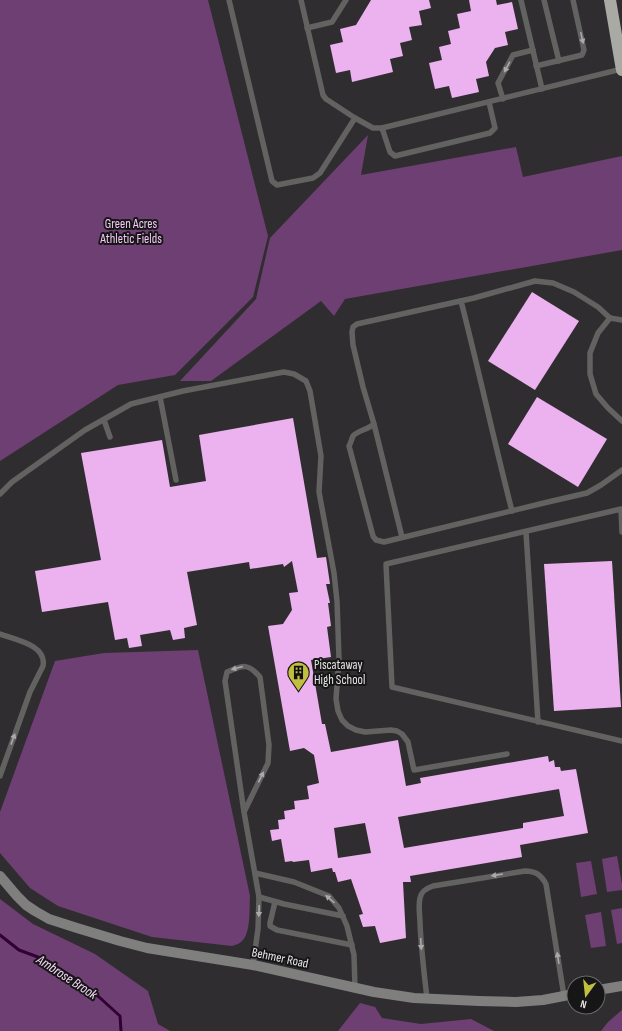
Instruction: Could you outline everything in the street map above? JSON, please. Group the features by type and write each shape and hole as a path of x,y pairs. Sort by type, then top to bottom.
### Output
{"highway":[{"path":"610,0 622,70"}],"street":[{"name":"Behmer Road","path":"0,876 16,896 26,905 50,919 147,948 253,964 374,992 414,998 516,1002 543,1000 566,996"},
{"path":"606,989 622,986"}],"lane":[{"path":"229,0 272,181 277,185 313,178 320,174 356,118"},
{"path":"301,0 323,95 326,99 373,128 382,128 622,70"},
{"path":"307,28 332,22 346,0"},
{"path":"520,0 542,89"},
{"path":"544,0 559,61"},
{"path":"536,66 582,55 584,50 573,0"},
{"path":"502,99 498,82 513,55 532,50"},
{"path":"382,128 390,152 395,156 490,133 495,128 489,102"},
{"path":"402,537 374,424 362,387 352,345 353,327 357,324 461,301 535,281 554,283 574,292 598,307 610,318 622,320"},
{"path":"461,301 512,511"},
{"path":"610,318 598,333 590,353 590,374 596,394 622,421"},
{"path":"0,494 12,482 85,430 131,404 183,391 284,372 294,374 306,381 310,391 321,456 319,492 334,573 337,601 339,660 336,699 338,711 342,720 348,726 356,730 365,732 391,730 402,734 408,742 414,770 507,754"},
{"path":"160,397 176,480"},
{"path":"104,420 110,437"},
{"path":"374,424 370,428 361,431 354,436 350,446 373,536 376,540 384,542 587,493 601,486 622,470"},
{"path":"622,532 621,509 386,564 392,687 622,741"},
{"path":"526,532 538,722"},
{"path":"0,634 37,648 44,658 44,662 30,692 0,776"},
{"path":"244,812 268,763 269,745 260,677 254,670 247,666 236,668 227,672 225,681 244,812 259,898 258,929 253,964"},
{"path":"427,998 421,950 419,906 422,893 426,889 433,886 525,871 538,873 546,884 566,981"},
{"path":"255,873 294,882 329,896 339,908 347,926 354,955 355,987"},
{"path":"259,898 343,916"},
{"path":"275,902 270,926 277,930 352,946"}],"green space":[{"name":"Green Acres Athletic Fields","path":"0,0 208,0 268,236 253,297 175,375 118,385 0,461"},
{"path":"368,135 361,175 516,147 523,177 622,156 622,250 345,299 334,316 321,301 211,381 180,381 256,299 270,238"},
{"path":"198,650 250,896 249,923 246,936 238,944 232,946 152,937 58,906 30,888 0,853 0,812 55,661 104,653"},
{"path":"617,856 622,890 607,892 602,859"},
{"path":"591,861 597,894 581,897 576,863"},
{"path":"0,899 33,924 95,954 148,991 158,1024 170,1031 0,1031"},
{"path":"622,908 622,943 617,944 611,910"},
{"path":"601,912 606,946 591,948 585,915"},
{"path":"360,1003 375,1007 382,1018 421,1024 471,1019 494,1031 338,1031"},
{"path":"622,1010 622,1031 601,1031 608,1022"}],"building":[{"path":"371,0 429,0 431,8 419,11 422,25 409,27 412,40 400,43 403,56 390,59 393,72 352,82 350,70 336,73 330,45 343,42 340,29 356,25"},
{"path":"469,0 496,0 497,5 512,2 518,29 505,32 508,45 495,48 486,62 489,76 476,79 479,92 452,98 449,86 435,89 429,63 442,60 439,47 451,44 448,31 460,28 457,14 471,11"},
{"path":"532,292 579,321 535,390 488,361"},
{"path":"537,397 607,439 578,487 508,444"},
{"name":"Piscataway High School","path":"293,418 317,558 326,557 330,584 326,584 330,603 328,603 331,626 327,627 331,657 311,660 322,724 325,724 331,752 398,740 406,786 421,783 420,778 548,756 549,762 554,760 555,767 560,767 561,771 576,769 588,833 520,845 522,857 410,876 411,882 403,882 406,938 380,943 375,926 363,927 359,915 363,914 351,879 338,882 332,868 311,872 309,860 285,862 281,839 272,841 270,830 279,829 278,820 285,819 284,811 295,809 294,801 309,799 307,786 319,783 314,755 304,748 290,751 268,626 283,624 292,610 289,593 298,592 292,561 284,567 283,564 250,569 249,562 187,572 197,625 184,628 185,638 173,640 170,630 140,635 142,646 129,648 127,638 115,640 108,602 42,612 35,571 101,560 81,453 162,440 170,487 206,481 199,435","holes":["559,789 564,816 523,823 523,828 404,848 398,817","365,823 371,853 338,858 334,828"]},
{"path":"612,561 621,707 554,711 544,564"}],"waterway":[{"name":"Ambrose Brook","path":"0,935 19,950 46,960 79,981 120,1016 121,1031"}],"place":[{"name":"Piscataway High School","path":"298,692"}]}
